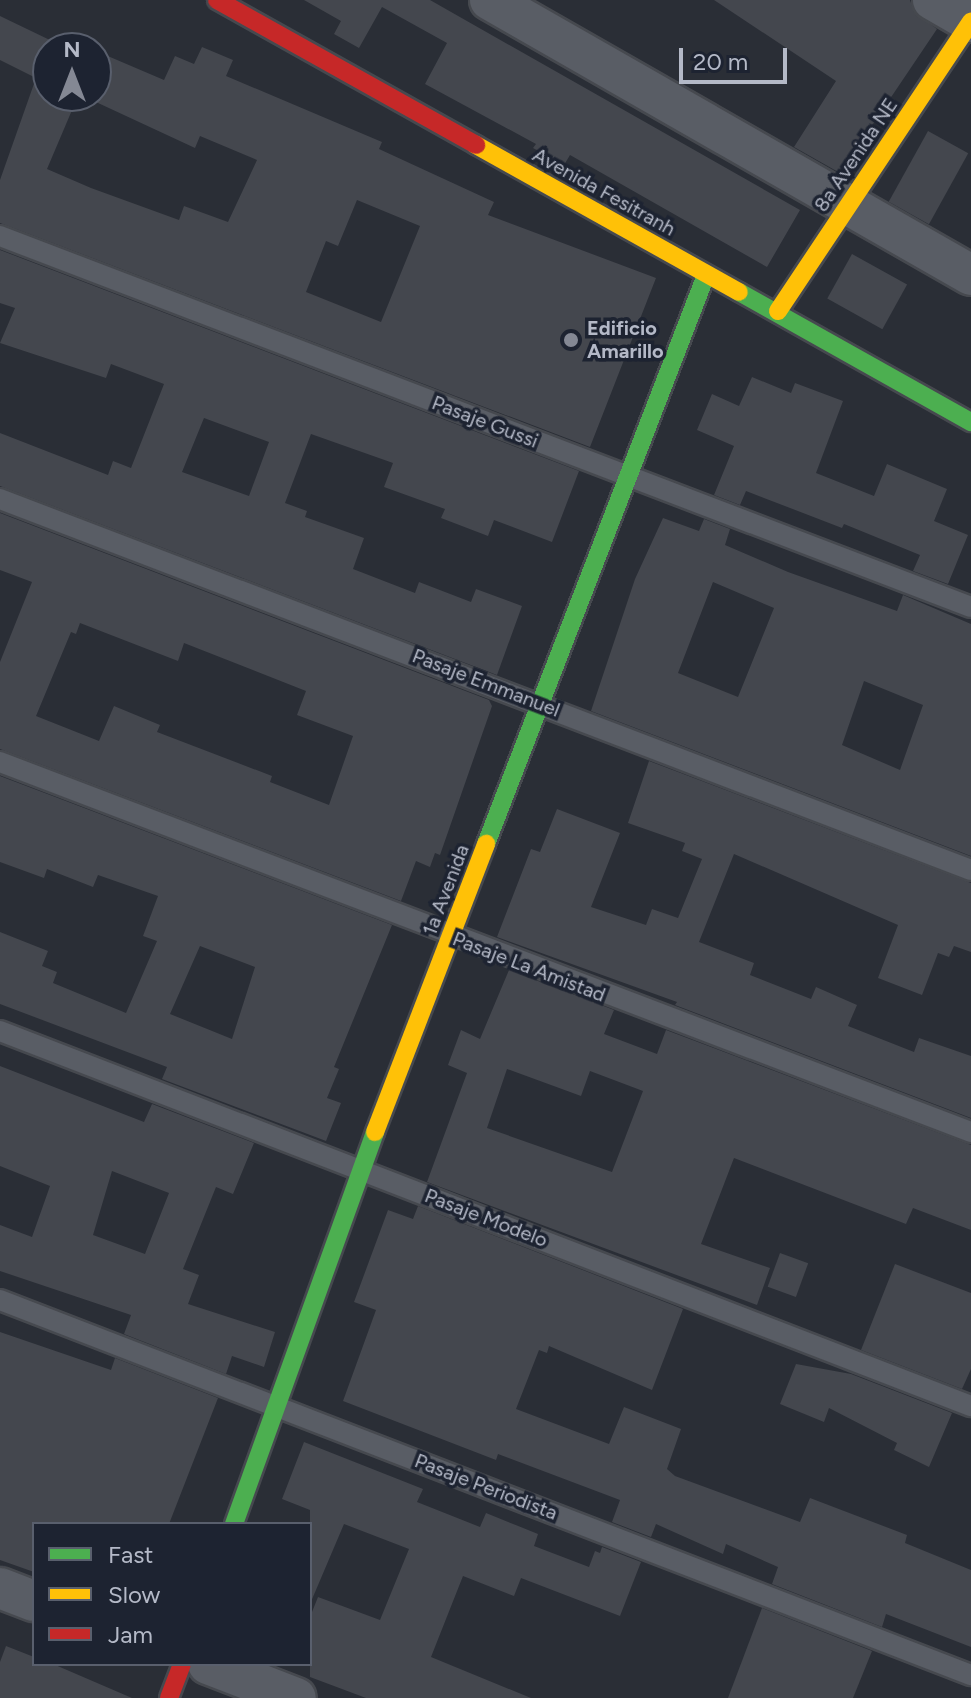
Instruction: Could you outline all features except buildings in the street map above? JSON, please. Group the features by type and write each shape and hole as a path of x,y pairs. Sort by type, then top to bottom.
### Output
{"street":[{"name":"Avenida Fesitranh","path":"217,0 706,275 778,311 971,422"},
{"path":"490,0 971,275"},
{"path":"933,0 971,22"},
{"name":"8a Avenida NE","path":"778,311 971,22"},
{"name":"1a Avenida","path":"235,1522 361,1169 706,275"},
{"path":"0,1588 32,1600"},
{"path":"169,1698 181,1666"},
{"path":"213,1666 296,1698"}],"lane":[{"name":"Pasaje Gussi","path":"0,236 971,607"},
{"name":"Pasaje Emmanuel","path":"0,499 971,870"},
{"name":"Pasaje La Amistad","path":"0,762 451,937 971,1132"},
{"name":"Pasaje Modelo","path":"0,1031 971,1406"},
{"name":"Pasaje Periodista","path":"0,1300 971,1675"}],"traffic: fast":[{"path":"486,844 706,275"},
{"path":"739,292 971,422"},
{"path":"235,1522 375,1132"}],"traffic: slow":[{"path":"778,311 971,22"},
{"path":"476,145 739,292"},
{"path":"375,1132 486,844"}],"traffic: jam":[{"path":"217,0 476,145"},
{"path":"169,1698 181,1666"}],"place":[{"name":"Edificio Amarillo","path":"571,340"}]}
